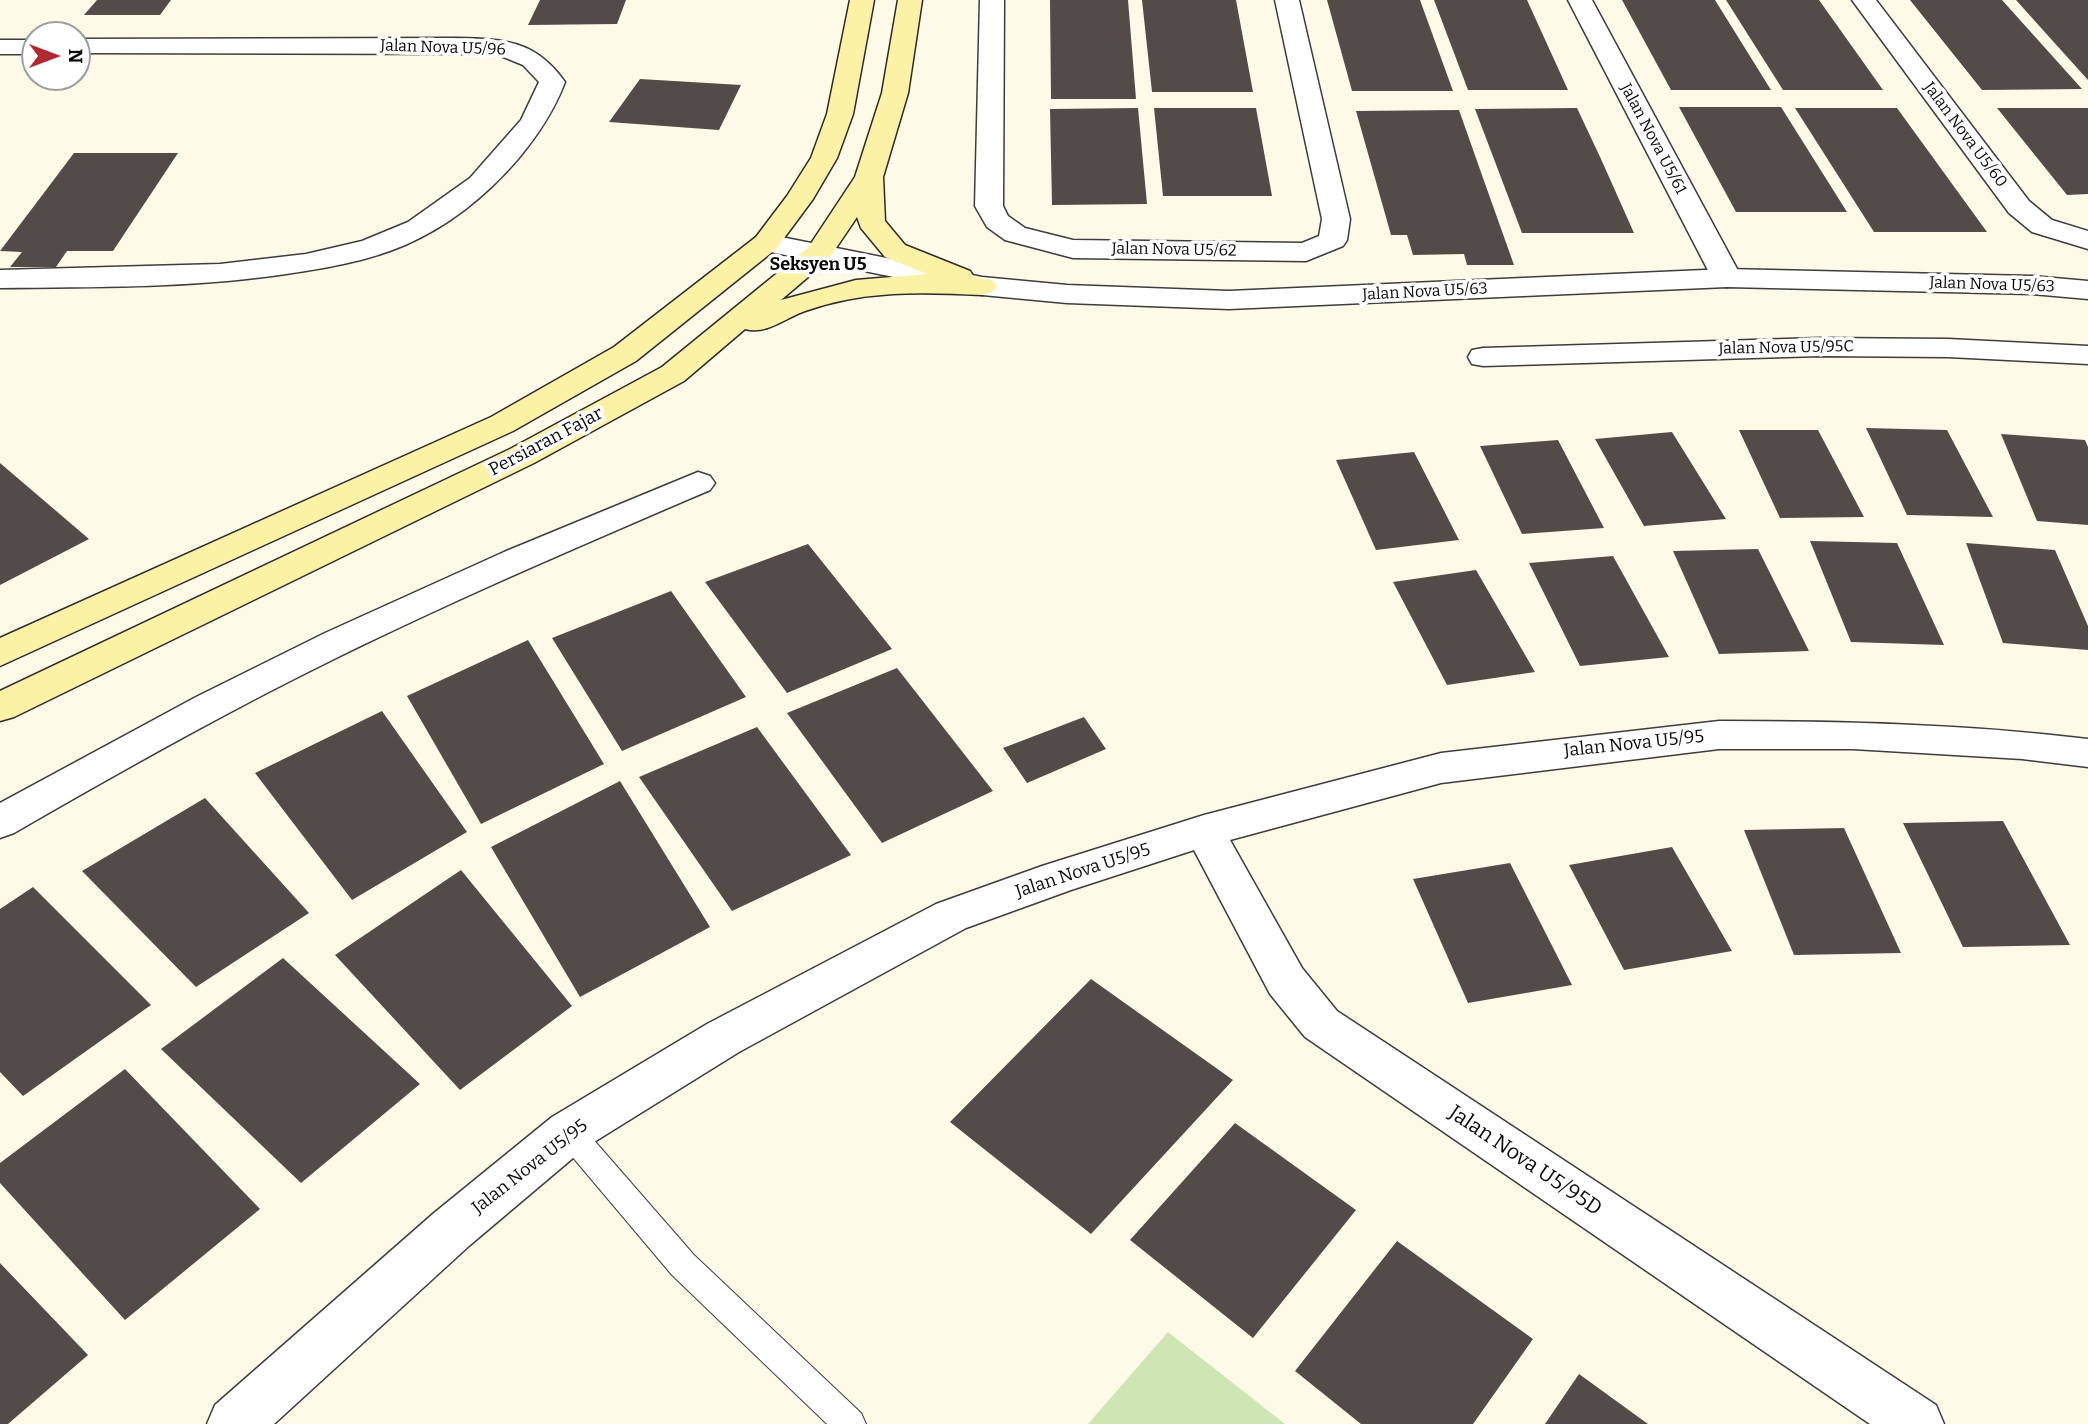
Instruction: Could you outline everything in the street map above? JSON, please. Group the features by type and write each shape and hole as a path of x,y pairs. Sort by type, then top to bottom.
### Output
{"main road":[{"path":"0,653 502,424 625,354 766,243 799,199 824,158 840,114 862,0"},
{"name":"Persiaran Fajar","path":"0,707 522,456 674,374 818,254 869,177 895,93 910,0"},
{"path":"869,177 871,222 895,251 982,286"},
{"path":"674,374 770,315 824,295 892,283 982,286"}],"street":[{"name":"Jalan Nova U5/62","path":"992,0 989,206 997,221 1015,234 1073,249 1306,252 1333,240 1336,219 1287,0"},
{"name":"Jalan Nova U5/61","path":"1580,0 1727,278"},
{"name":"Jalan Nova U5/60","path":"1864,0 2019,208 2042,226 2088,240"},
{"name":"Jalan Nova U5/96","path":"2,281 230,273 351,254 406,234 455,203 495,171 543,108 552,82 541,64 509,48 452,45 91,46"},
{"path":"0,47 21,47"},
{"name":"Jalan Nova U5/63","path":"766,243 982,286 1067,294 1229,300 1727,278 2032,285 2088,290"},
{"name":"Jalan Nova U5/95C","path":"1483,357 1820,347 1948,348 2088,355"},
{"path":"0,822 173,725 337,642 517,560 698,483"},
{"name":"Jalan Nova U5/95","path":"234,1424 452,1229 569,1132 723,1038 951,916 1056,878 1204,831 1441,768 1719,735 1853,735 2021,745 2088,753"},
{"name":"Jalan Nova U5/95D","path":"1204,831 1286,981 1321,1024 1917,1424"}],"lane":[{"path":"569,1132 683,1265 850,1424"}],"green space":[{"path":"1168,1332 1285,1424 1088,1424"}],"building":[{"path":"97,0 171,0 160,15 84,15"},
{"path":"540,0 626,0 617,24 528,25"},
{"path":"1050,0 1128,0 1136,99 1051,99"},
{"path":"1142,0 1236,0 1253,92 1152,92"},
{"path":"1327,0 1420,0 1453,91 1352,91"},
{"path":"1434,0 1527,0 1568,90 1468,90"},
{"path":"1622,0 1715,0 1771,90 1671,90"},
{"path":"1726,0 1819,0 1883,90 1783,90"},
{"path":"1910,0 2002,0 2082,89 1982,90"},
{"path":"2016,0 2088,0 2088,80 2042,29"},
{"path":"640,79 741,85 719,130 609,122"},
{"path":"1679,107 1781,107 1847,212 1736,212"},
{"path":"1138,108 1147,204 1052,205 1050,109"},
{"path":"1154,108 1256,108 1272,196 1163,196"},
{"path":"1577,108 1634,233 1522,233 1475,109"},
{"path":"1795,108 1897,108 1987,232 1874,232"},
{"path":"1997,108 2088,108 2088,194 2067,195"},
{"path":"1459,110 1514,265 1467,265 1464,254 1413,255 1407,235 1391,235 1356,111"},
{"path":"74,153 178,153 113,251 67,251 56,267 10,267 22,252 0,251"},
{"path":"1866,428 1947,430 1993,517 1907,515"},
{"path":"1739,430 1818,430 1864,517 1780,518"},
{"path":"1672,432 1726,519 1644,526 1595,439"},
{"path":"2001,434 2085,440 2088,447 2088,525 2037,521"},
{"path":"1558,440 1604,528 1522,534 1480,446"},
{"path":"1414,452 1459,540 1376,550 1336,460"},
{"path":"0,463 89,539 0,585"},
{"path":"1810,541 1897,543 1944,645 1851,642"},
{"path":"1966,543 2055,550 2088,626 2088,650 2003,643"},
{"path":"808,544 892,649 787,693 705,582"},
{"path":"1758,549 1809,651 1719,654 1673,551"},
{"path":"1613,556 1669,657 1580,666 1529,563"},
{"path":"1476,570 1535,672 1447,685 1393,582"},
{"path":"671,591 746,697 622,751 552,638"},
{"path":"528,640 604,764 481,824 407,696"},
{"path":"897,668 993,791 882,843 787,713"},
{"path":"382,711 467,832 352,900 255,773"},
{"path":"1084,717 1106,749 1027,783 1003,748"},
{"path":"757,727 851,855 732,911 639,777"},
{"path":"620,781 710,927 580,997 491,847"},
{"path":"205,798 309,913 196,987 82,871"},
{"path":"2003,821 2070,945 1963,947 1903,823"},
{"path":"1844,828 1901,953 1794,955 1744,830"},
{"path":"1672,847 1732,951 1624,970 1569,865"},
{"path":"1510,863 1572,985 1468,1003 1413,879"},
{"path":"461,870 572,1006 460,1090 335,955"},
{"path":"33,887 151,1005 23,1096 0,1072 0,909"},
{"path":"283,958 420,1084 301,1183 161,1049"},
{"path":"1091,979 1233,1080 1091,1234 950,1122"},
{"path":"125,1069 260,1209 125,1320 0,1183 0,1163"},
{"path":"1235,1123 1356,1210 1253,1338 1130,1240"},
{"path":"1397,1241 1533,1339 1473,1424 1361,1424 1295,1371"},
{"path":"0,1263 88,1355 8,1424 0,1424"},
{"path":"1579,1374 1648,1424 1545,1424"}],"district":[{"name":"Seksyen U5","path":"818,265"}]}
